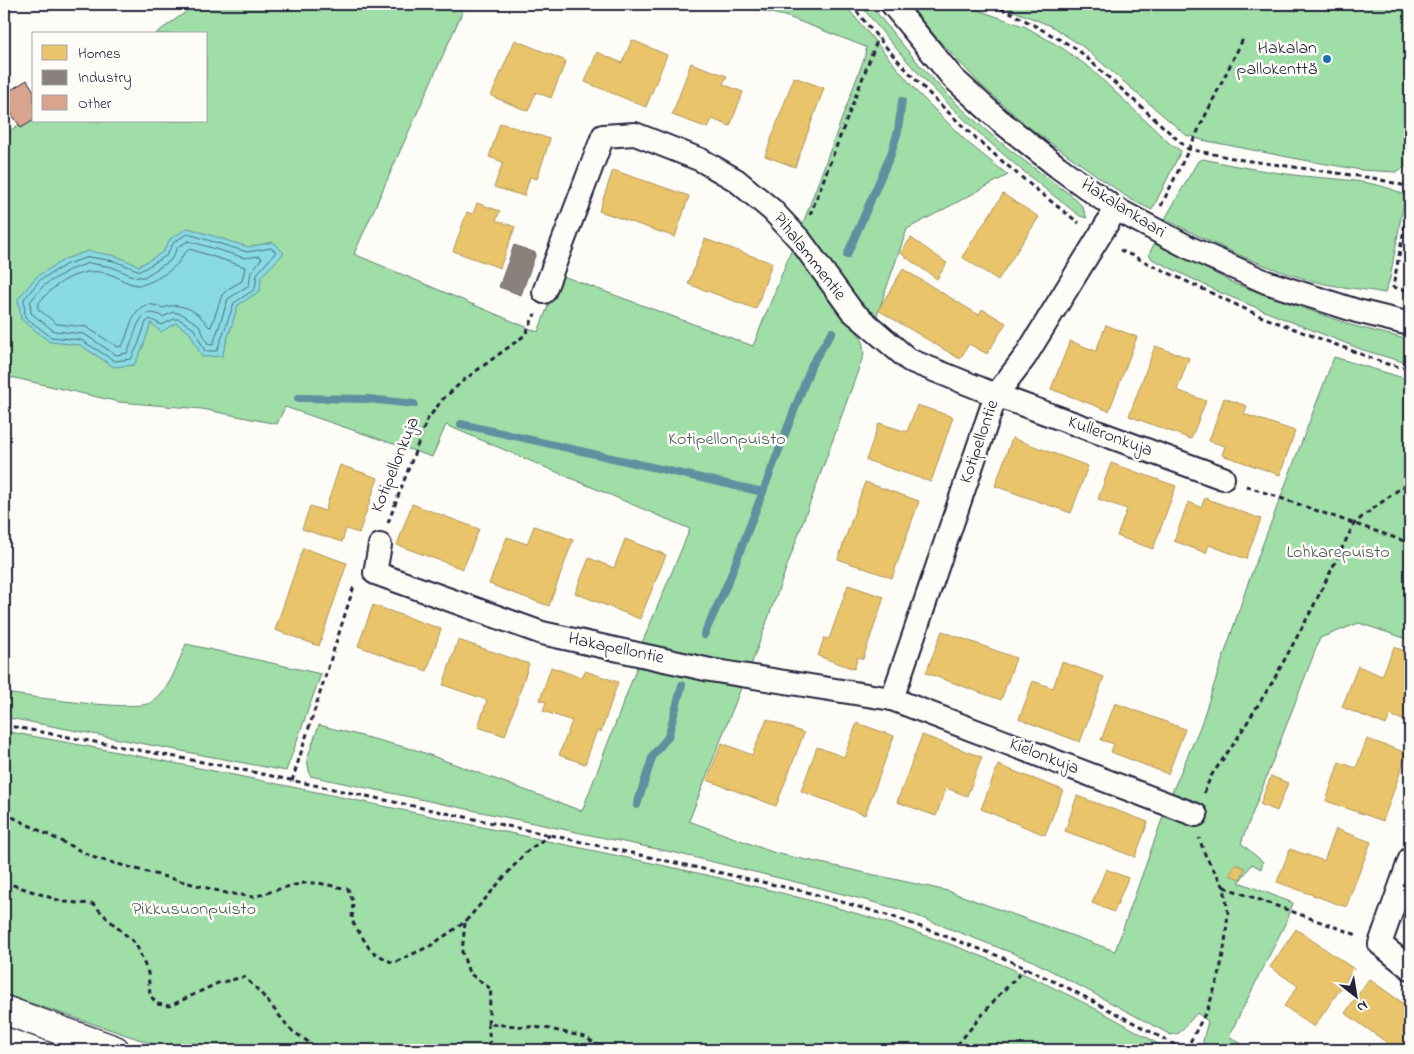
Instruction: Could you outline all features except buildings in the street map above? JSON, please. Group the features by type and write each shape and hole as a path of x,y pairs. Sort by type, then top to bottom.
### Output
{"main road":[{"path":"4,1010 116,1050"}],"street":[{"name":"Hakalankaari","path":"892,4 953,78 992,114 1058,167 1116,209 1188,247 1266,282 1357,311 1410,324"},
{"name":"Pihalammentie","path":"544,292 603,136 635,134 701,160 736,180 772,210 800,240 852,311 910,360 996,395"},
{"name":"Kotipellontie","path":"892,699 996,395 1025,356 1116,209"},
{"name":"Kulleronkuja","path":"996,395 1223,478"},
{"path":"375,573 380,545"},
{"name":"Hakapellontie","path":"375,573 542,633 710,670 892,699"},
{"name":"Kielonkuja","path":"892,699 1196,815"},
{"path":"1410,859 1380,944 1410,968"}],"path":[{"path":"983,4 1008,11 1077,49 1188,149 1242,160 1373,178 1410,187"},
{"path":"800,240 878,38"},
{"path":"1188,149 1243,39"},
{"path":"1410,198 1393,287 1410,291"},
{"name":"Kotipellonkuja","path":"380,545 427,420 442,400 464,380 525,336 544,292"},
{"path":"1223,478 1410,543"},
{"path":"4,724 124,746 550,834 807,892 897,918 1001,957 1066,987 1185,1050 1208,1008 1219,976 1228,913 1224,887 1206,857 1199,836 1196,815 1211,776 1236,742 1273,681 1311,611 1354,524 1410,481"},
{"path":"292,781 354,586 375,573"},
{"path":"4,813 95,858 226,893 254,897 304,883 318,883 348,889 353,901 352,921 371,951 393,962 430,946 465,922 526,852 550,834"},
{"path":"4,882 64,902 93,904 136,944 148,973 150,995 157,1004 170,1006 218,983 244,977 260,992 291,1030 320,1050"},
{"path":"1224,887 1340,929"},
{"path":"465,922 462,952 469,972 491,989 488,1024 490,1042 480,1050"},
{"path":"950,1050 957,1045 998,996 1026,968"},
{"path":"488,1024 545,1028 585,1037 605,1050"}],"green space":[{"name":"Kotipellonpuisto","path":"197,4 475,4 465,6 354,254 538,332 560,275 753,346 794,244 862,339 864,354 750,668 640,648 690,529 446,425 432,457 285,407 277,424 202,409 119,402 4,377 4,134 32,117 32,122 208,122 208,32 158,32"},
{"path":"734,4 844,4 918,93 967,142 1008,175 907,229 876,318 859,306 802,226 865,56 866,47 788,17"},
{"path":"860,4 870,4 918,63 958,105 1009,149 1072,196 1082,206 1087,218 1080,216 1019,168 962,118 909,63"},
{"path":"909,4 961,4 1026,27 1062,48 1090,68 1169,143 1181,151 1152,210 1130,199 1027,126 982,86 935,36"},
{"path":"997,4 1410,4 1410,161 1407,166 1396,172 1361,170 1202,140 1186,135 1082,46 1051,26"},
{"path":"1203,159 1271,172 1350,180 1380,186 1404,195 1390,278 1385,293 1325,284 1283,272 1223,248 1165,219 1198,161"},
{"path":"1155,242 1235,284 1354,326 1410,340 1410,364 1363,350 1219,292 1152,259 1149,254"},
{"name":"Lohkarepuisto","path":"1334,357 1410,380 1410,640 1359,623 1320,638 1241,843 1263,862 1261,869 1252,864 1239,882 1293,903 1288,918 1229,1036 1251,1050 1204,1050 1203,1041 1208,1021 1197,1013 1179,1033 1171,1035 1033,961 899,909 676,853 310,776 307,759 319,725 416,750 582,811 637,667 741,688 689,821 775,853 948,891 1115,951 1170,797 1200,727 1248,583"},
{"path":"186,644 321,674 286,771 4,717 4,693 104,705 142,705 152,702 169,683"},
{"name":"Pikkusuonpuisto","path":"4,731 264,781 630,858 736,882 841,909 944,942 1031,977 1087,1004 1168,1050 171,1050 4,994"}],"water":[{"path":"188,228 248,247 273,242 284,253 261,277 260,291 238,305 222,356 202,357 190,333 176,323 161,332 151,323 143,347 134,365 114,367 80,345 50,342 21,319 18,299 36,277 65,259 88,251 116,256 139,266 163,252 170,239"}],"waterway":[{"path":"847,255 891,154 898,131 902,101"},
{"path":"704,635 729,580 812,364 832,332"},
{"path":"298,398 368,399 414,404"},
{"path":"461,424 763,492"},
{"path":"637,805 653,755 668,737 682,685"}],"place":[{"name":"Hakalan pallokenttä","path":"1327,59"}]}
